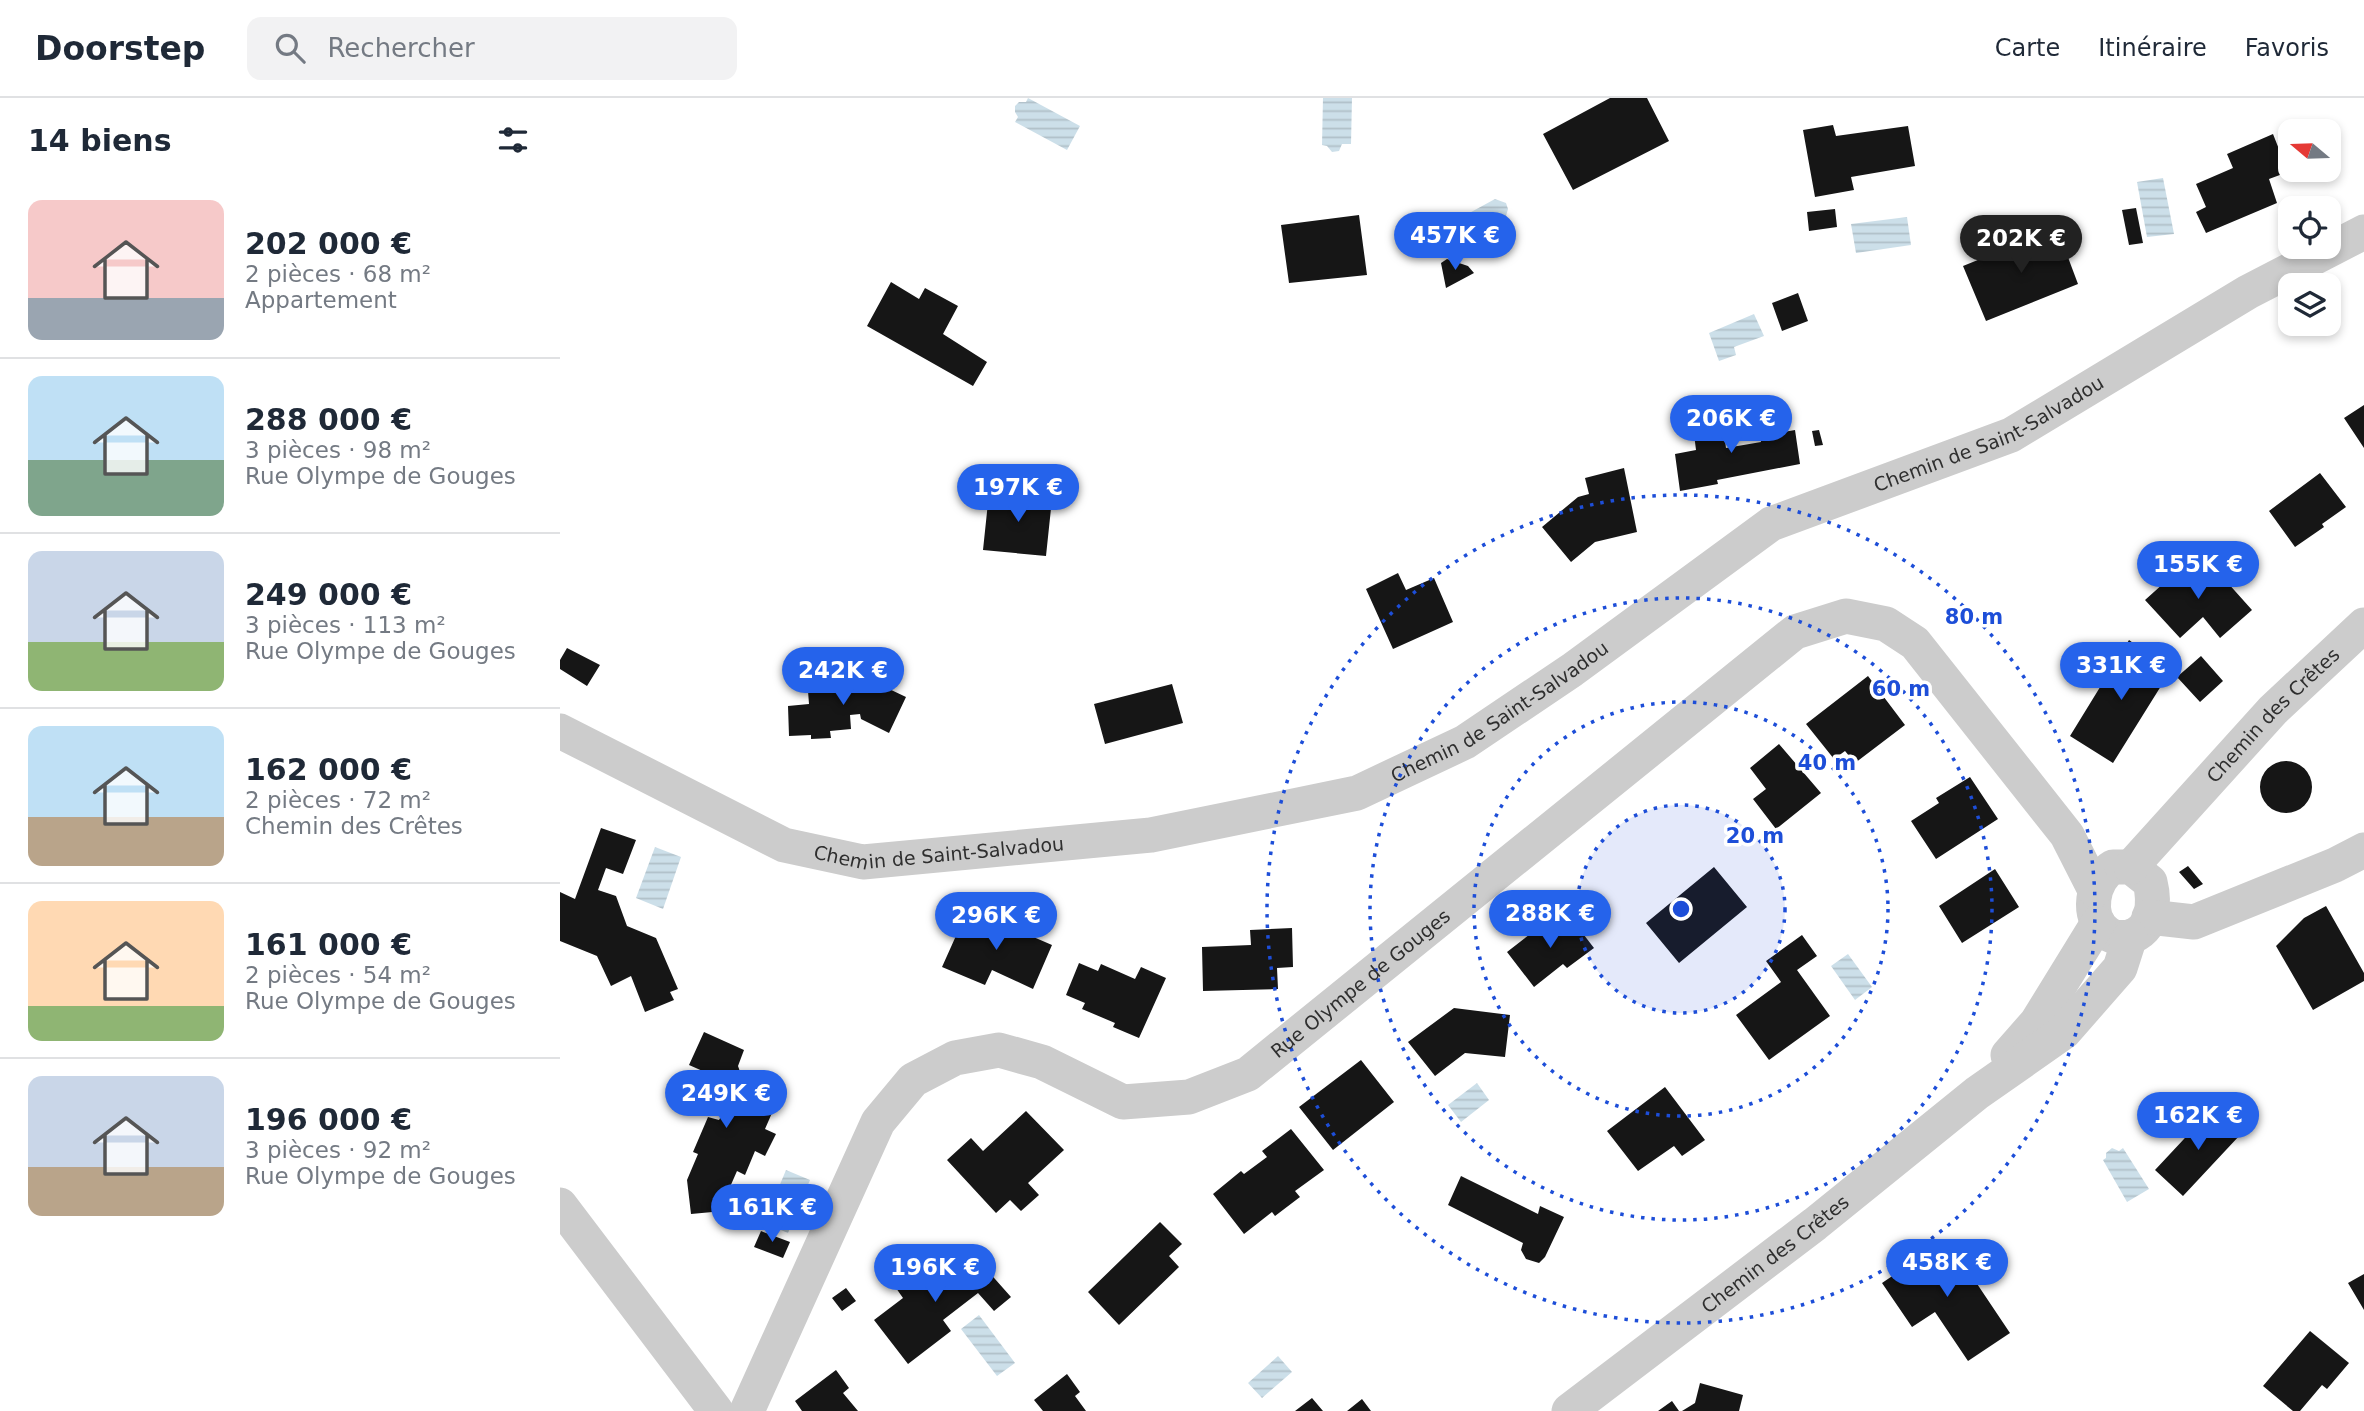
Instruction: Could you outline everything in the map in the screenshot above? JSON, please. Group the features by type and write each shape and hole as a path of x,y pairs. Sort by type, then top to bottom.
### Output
{"street":[{"name":"Chemin de Saint-Salvadou","path":"560,731 784,845 863,862 1151,835 1357,793 1465,742 1572,670 1771,524 2011,435 2248,292 2364,232"},
{"name":"Rue Olympe de Gouges","path":"747,1411 878,1122 913,1080 955,1058 999,1049 1042,1062 1123,1102 1189,1097 1248,1074 1795,632 1846,616 1886,624 1915,643 2057,822 2118,885 2109,935 2120,938 2140,927 2194,922 2334,865 2364,850"},
{"name":"Chemin des Crêtes","path":"1977,1093 2037,1021 2118,885 2273,710 2364,625"},
{"name":"Chemin des Crêtes","path":"1569,1411 1815,1223 1977,1093 2064,1032 2120,968 2154,898 2150,882 2118,885"},
{"path":"560,1205 716,1411"}],"water":[{"path":"1028,98 1080,126 1067,150 1015,122 1018,117 1015,106 1019,102 1026,102"},
{"path":"1323,98 1352,98 1351,144 1342,144 1339,151 1332,152 1322,145"},
{"path":"2163,178 2174,234 2147,237 2137,182"},
{"path":"1495,199 1506,203 1509,222 1463,247 1451,223"},
{"path":"1907,217 1911,245 1856,253 1851,224"},
{"path":"1754,314 1764,336 1734,347 1736,355 1719,361 1709,333"},
{"path":"655,847 681,857 663,909 636,898"},
{"path":"1848,954 1872,987 1855,1000 1831,966"},
{"path":"1477,1083 1489,1100 1461,1122 1448,1105"},
{"path":"2112,1148 2119,1151 2123,1148 2149,1189 2127,1202 2103,1160"},
{"path":"786,1170 810,1180 788,1233 764,1223"},
{"path":"979,1315 1015,1363 997,1376 961,1329"},
{"path":"1278,1356 1292,1372 1262,1398 1248,1383"}],"building":[{"path":"1610,98 1647,98 1669,141 1573,190 1543,134"},
{"path":"1833,125 1836,136 1908,126 1915,166 1851,177 1854,190 1815,197 1803,130"},
{"path":"2273,134 2278,147 2278,176 2269,179 2277,203 2206,233 2196,212 2206,207 2196,184 2233,168 2227,154"},
{"path":"2136,208 2143,243 2129,245 2122,210"},
{"path":"1835,209 1837,227 1809,231 1807,212"},
{"path":"1359,215 1367,275 1289,283 1281,225"},
{"path":"2057,228 2078,284 1986,321 1963,266"},
{"path":"1447,259 1468,266 1474,273 1446,288 1441,263"},
{"path":"891,282 919,299 925,288 958,306 943,334 987,362 973,386 867,326"},
{"path":"1798,293 1808,321 1782,331 1772,303"},
{"path":"2364,405 2364,448 2344,418"},
{"path":"1721,412 1726,448 1761,442 1760,436 1795,430 1800,464 1717,480 1718,484 1680,491 1675,454 1696,450 1692,418"},
{"path":"1819,430 1823,445 1815,446 1812,431"},
{"path":"1624,468 1637,532 1595,542 1571,562 1542,527 1578,497 1589,494 1585,478"},
{"path":"2320,473 2346,507 2322,524 2324,527 2295,547 2269,511"},
{"path":"989,493 1052,499 1046,556 983,550"},
{"path":"2193,557 2212,577 2218,572 2252,610 2220,638 2203,617 2180,638 2145,600"},
{"path":"1398,573 1406,590 1434,578 1453,622 1393,649 1366,589"},
{"path":"2129,640 2171,670 2113,763 2070,736"},
{"path":"567,648 600,665 587,686 560,669 560,660"},
{"path":"2201,656 2223,681 2200,702 2177,677"},
{"path":"848,675 849,688 858,687 859,680 866,678 906,697 889,733 861,719 860,714 850,715 851,729 830,731 831,738 789,736 788,706 809,704 807,678"},
{"path":"1868,676 1905,725 1855,763 1845,751 1834,759 1806,724"},
{"path":"1172,684 1183,723 1105,744 1094,704"},
{"path":"1779,744 1821,793 1776,829 1753,799 1766,789 1750,768"},
{"path":"2286,761 2296,763 2304,769 2310,777 2310,797 2304,805 2296,811 2286,813 2276,811 2268,805 2262,797 2260,787 2262,777 2268,769 2276,763"},
{"path":"1970,777 1998,819 1936,859 1911,821 1939,803 1936,798"},
{"path":"601,828 636,840 623,874 606,868 598,890 616,896 627,926 656,938 678,989 670,992 674,1000 645,1012 631,976 611,986 597,956 560,941 560,892 575,899"},
{"path":"2188,866 2203,884 2194,889 2179,872"},
{"path":"1714,867 1747,907 1679,963 1646,923"},
{"path":"1995,869 2019,907 1962,943 1939,906"},
{"path":"2326,906 2364,973 2364,981 2313,1010 2276,946 2304,918"},
{"path":"968,909 1052,945 1033,989 992,970 985,985 942,967"},
{"path":"1567,913 1594,948 1567,968 1563,964 1534,987 1507,952 1538,928 1541,932"},
{"path":"1292,928 1293,967 1277,968 1278,989 1203,991 1202,947 1251,945 1250,930"},
{"path":"1802,935 1817,956 1797,970 1830,1016 1769,1060 1736,1015 1781,982 1766,961"},
{"path":"1079,963 1098,971 1101,964 1135,979 1141,967 1166,978 1139,1038 1113,1027 1115,1023 1082,1009 1085,1003 1066,995"},
{"path":"1454,1008 1510,1015 1505,1057 1465,1053 1435,1076 1408,1042"},
{"path":"704,1032 744,1050 738,1066 748,1095 775,1106 765,1129 776,1134 765,1156 755,1151 745,1175 737,1171 730,1187 734,1210 691,1214 687,1180 698,1154 693,1152 708,1117 719,1120 726,1108 714,1076 689,1065"},
{"path":"1361,1060 1394,1102 1333,1150 1299,1107"},
{"path":"1665,1087 1705,1140 1682,1156 1674,1146 1638,1171 1607,1131"},
{"path":"2212,1109 2240,1135 2183,1196 2155,1170"},
{"path":"1026,1111 1064,1150 1028,1183 1039,1195 1021,1211 1010,1200 996,1213 947,1160 971,1138 983,1151"},
{"path":"1291,1129 1324,1170 1295,1191 1300,1197 1275,1216 1272,1212 1244,1234 1213,1194 1241,1171 1244,1174 1267,1157 1262,1151"},
{"path":"1461,1176 1538,1214 1540,1206 1564,1217 1545,1257 1539,1263 1526,1259 1521,1250 1523,1243 1448,1205"},
{"path":"1160,1222 1182,1244 1169,1256 1179,1267 1119,1325 1088,1292"},
{"path":"761,1231 790,1242 783,1258 754,1247"},
{"path":"1947,1239 2010,1333 1968,1361 1935,1312 1912,1327 1882,1283"},
{"path":"945,1250 964,1275 979,1261 1011,1297 994,1311 978,1293 943,1320 951,1331 908,1364 874,1320 903,1298 896,1288"},
{"path":"2364,1274 2364,1310 2348,1283"},
{"path":"846,1288 856,1301 842,1311 832,1298"},
{"path":"2310,1331 2349,1363 2327,1389 2322,1385 2300,1411 2293,1411 2263,1386"},
{"path":"836,1370 849,1388 843,1393 858,1411 802,1411 795,1401"},
{"path":"1067,1374 1080,1392 1075,1396 1086,1411 1043,1411 1034,1400"},
{"path":"1700,1383 1743,1395 1739,1411 1682,1411 1695,1403"},
{"path":"1312,1398 1323,1411 1295,1411"},
{"path":"1362,1399 1371,1411 1347,1411"},
{"path":"1672,1401 1679,1411 1658,1411"}]}
